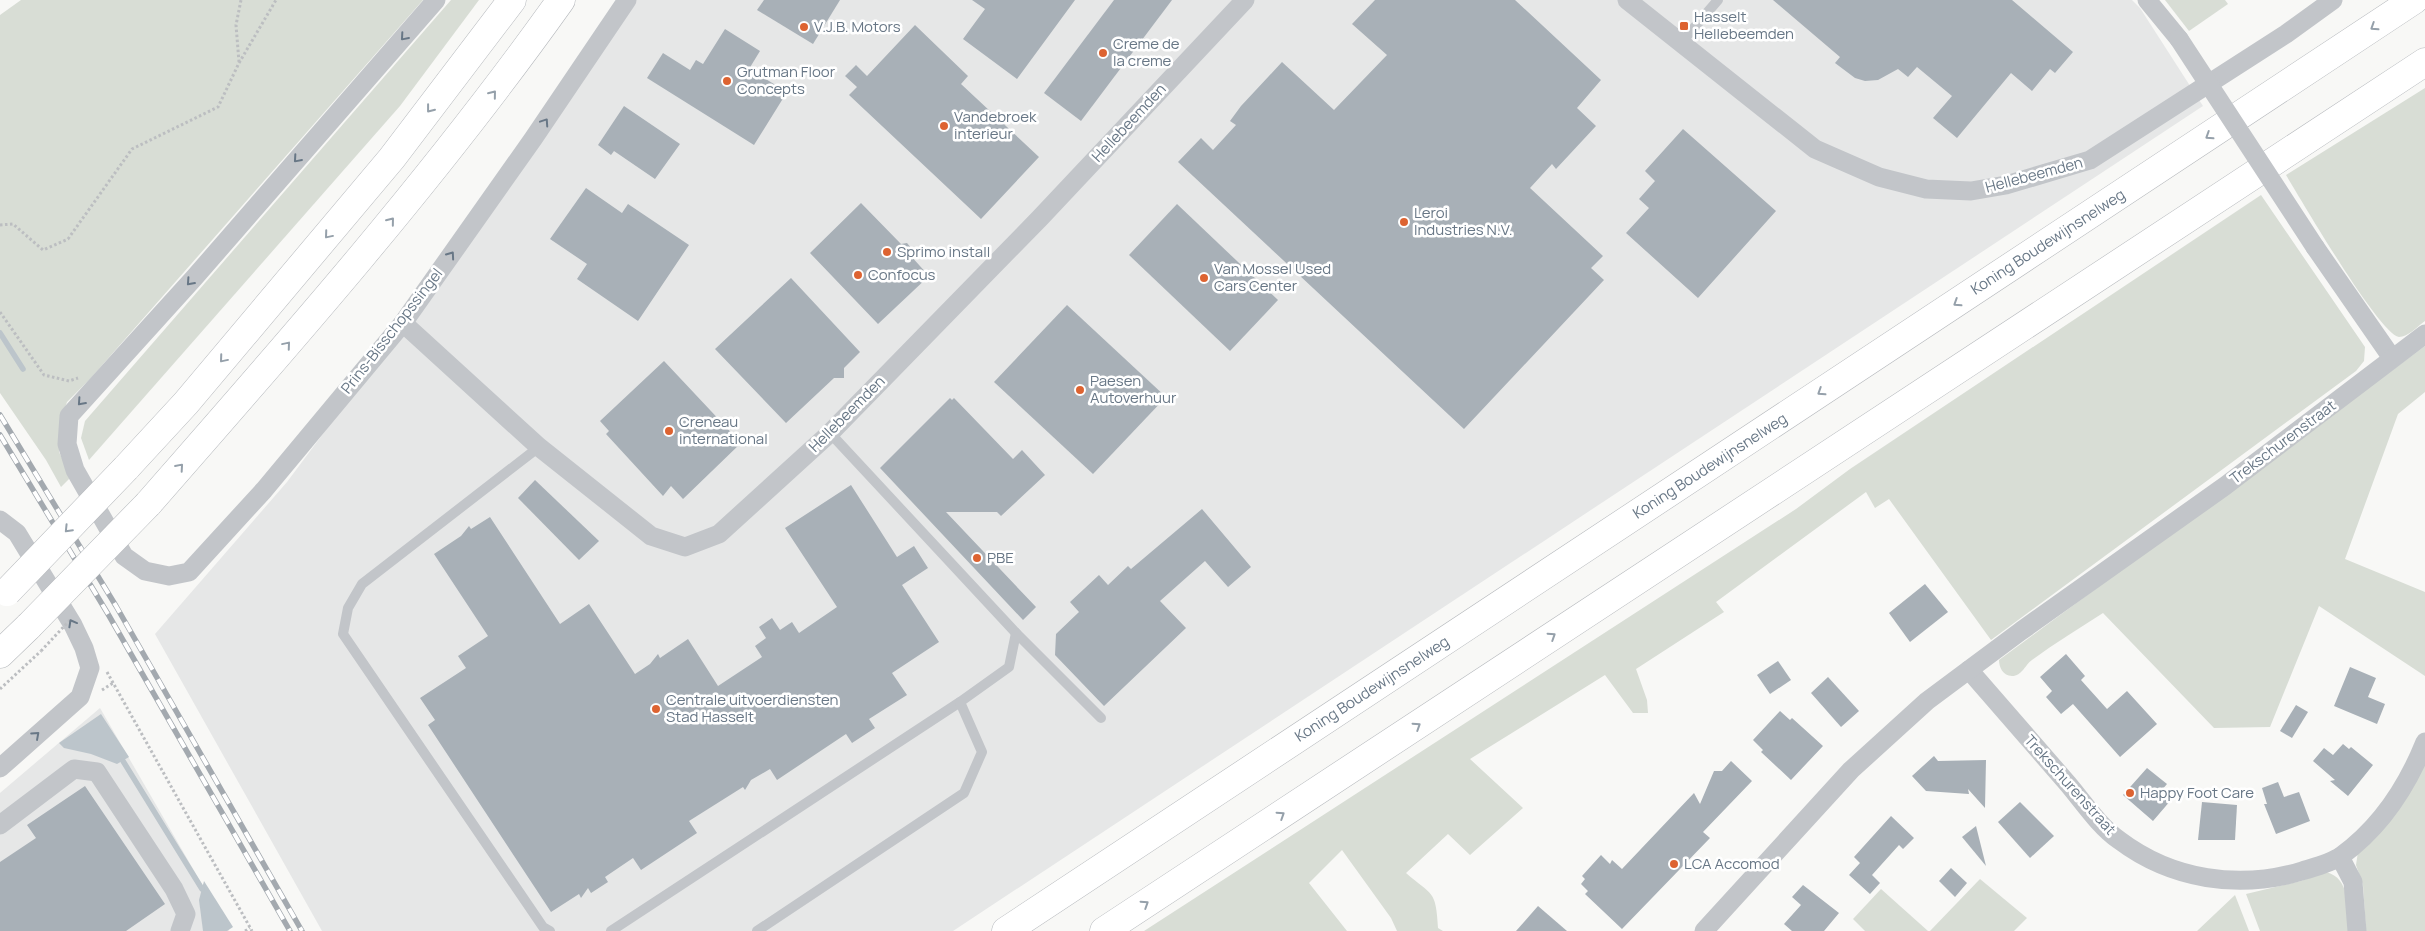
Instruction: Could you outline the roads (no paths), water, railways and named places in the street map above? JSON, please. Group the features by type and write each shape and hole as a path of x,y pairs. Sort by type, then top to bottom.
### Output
{"highway":[{"path":"3,596 186,403 392,158 512,0"},
{"path":"0,654 148,504 367,251 502,83 560,0"},
{"name":"Koning Boudewijnsnelweg","path":"1006,931 2414,0"},
{"path":"1104,931 2425,62"}],"street":[{"name":"Prins-Bisschopssingel","path":"436,0 69,416 67,444 75,470 124,556 145,571 169,576 189,572 264,490 403,323 533,139 627,0"},
{"name":"Hellebeemden","path":"403,323 539,447 651,536 685,547 719,534 830,433 1040,218 1245,0"},
{"name":"Hellebeemden","path":"1627,0 1680,44 1815,149 1879,177 1926,189 1971,190 2006,185 2090,160 2286,34 2333,0"},
{"path":"2147,0 2179,39 2315,247 2392,358"},
{"name":"Trekschurenstraat","path":"1704,931 1851,770 1927,701 2225,486 2425,334"},
{"path":"0,520 16,532 73,624 84,648 98,669 80,697 0,768"},
{"name":"Trekschurenstraat","path":"1969,670 2100,822 2118,840 2139,853 2188,875 2214,880 2237,881 2284,876 2340,857 2373,829 2398,797 2414,768 2425,742"},
{"path":"0,824 74,770 97,772 174,889 186,914 180,931"},
{"path":"2340,857 2353,882 2358,931"}],"lane":[{"path":"1680,44 1718,0"},
{"path":"830,433 1016,633 1101,718"},
{"path":"539,447 362,584 348,608 343,634 546,930"},
{"path":"611,931 960,702 1009,667 1016,633"},
{"path":"757,931 964,793 982,752 960,702"}],"waterway":[{"path":"0,333 23,369"},
{"path":"123,761 202,889"}],"railway":[{"path":"0,415 116,606 302,931"},
{"path":"0,435 108,614 290,931"}],"place":[{"name":"Hasselt Hellebeemden","path":"1684,26"},
{"name":"V.J.B. Motors","path":"804,27"},
{"name":"Creme de la creme","path":"1103,53"},
{"name":"Grutman Floor Concepts","path":"727,81"},
{"name":"Vandebroek interieur","path":"944,126"},
{"name":"Leroi Industries N.V.","path":"1404,222"},
{"name":"Sprimo install","path":"887,252"},
{"name":"Confocus","path":"858,275"},
{"name":"Van Mossel Used Cars Center","path":"1204,278"},
{"name":"Paesen Autoverhuur","path":"1080,390"},
{"name":"Creneau international","path":"669,431"},
{"name":"PBE","path":"977,558"},
{"name":"Centrale uitvoerdiensten Stad Hasselt","path":"656,709"},
{"name":"Happy Foot Care","path":"2130,793"},
{"name":"LCA Accomod","path":"1674,864"}]}
